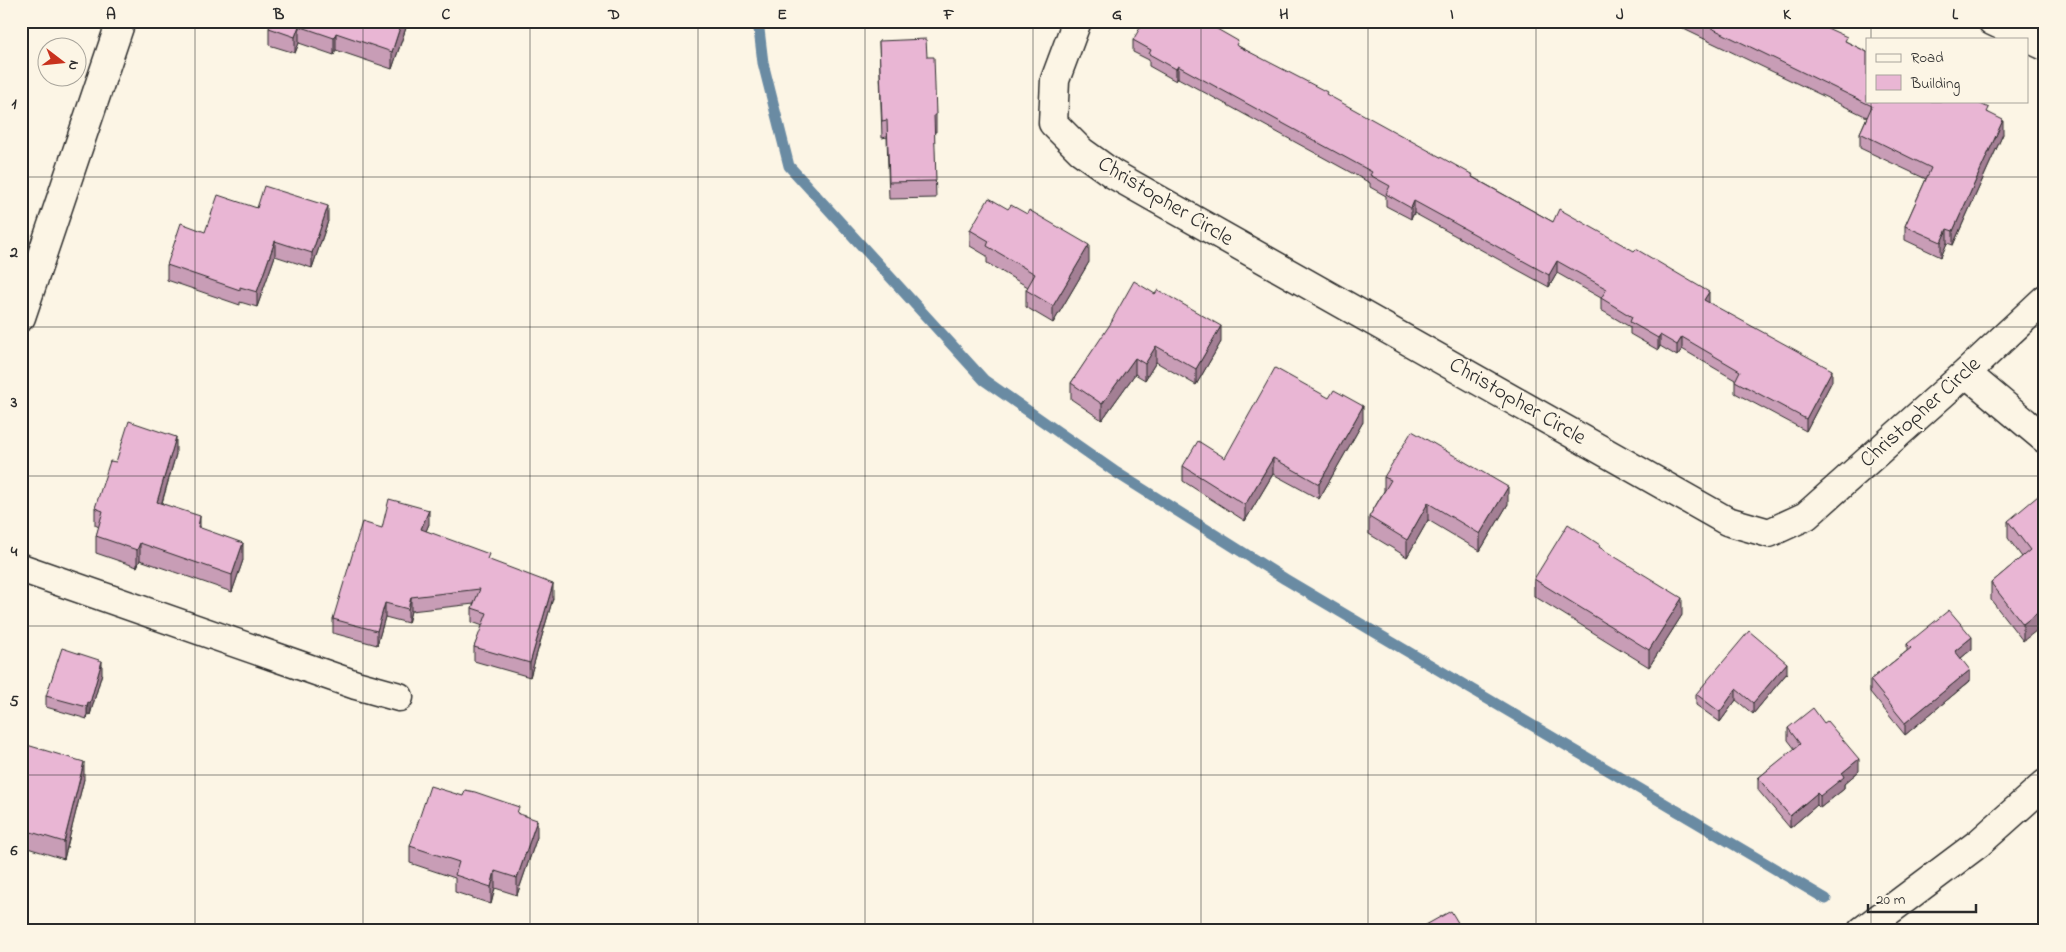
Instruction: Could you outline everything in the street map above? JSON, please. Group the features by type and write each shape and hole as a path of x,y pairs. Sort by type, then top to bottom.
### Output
{"street":[{"path":"21,317 121,21"},
{"name":"Christopher Circle","path":"1076,21 1055,80 1053,123 1081,151 1113,174 1727,522 1769,532 1806,516 1966,374 2045,299"},
{"path":"1992,21 2045,46"},
{"path":"1966,374 2045,439"},
{"path":"21,568 356,685 400,697"},
{"path":"1862,931 1979,843 2045,784"}],"building":[{"path":"271,21 402,21 392,52 336,33 334,38 299,26 295,37 269,28"},
{"path":"1144,21 1203,21 1238,41 1236,45 1327,92 1326,94 1473,175 1472,177 1553,222 1559,209 1634,251 1636,249 1709,292 1704,300 1832,370 1806,419 1735,381 1740,371 1682,337 1677,345 1660,335 1658,338 1630,322 1632,317 1601,298 1607,289 1557,261 1549,275 1414,201 1411,208 1386,194 1390,186 1370,175 1372,172 1178,66 1176,69 1149,54 1151,50 1133,40"},
{"path":"1697,21 1812,21 1847,37 1845,41 1866,52 1866,102 1976,102 1989,108 1987,112 2003,120 1953,231 1947,229 1941,242 1905,226 1931,168 1860,133 1872,106"},
{"path":"926,39 927,57 934,57 936,181 889,182 887,120 882,121 879,41"},
{"path":"264,186 328,206 312,253 275,241 257,292 240,287 240,290 167,265 181,223 205,232 218,195 257,208"},
{"path":"989,198 1008,209 1011,205 1027,214 1029,210 1089,245 1053,306 1026,290 1035,274 987,246 989,241 970,230"},
{"path":"1134,281 1155,294 1158,290 1221,326 1196,369 1156,346 1145,364 1135,358 1102,404 1071,383 1113,320"},
{"path":"1275,368 1329,398 1334,390 1363,406 1319,484 1273,458 1245,505 1183,466 1198,441 1225,458"},
{"path":"129,421 176,437 157,502 200,516 198,527 243,543 232,575 140,543 137,550 96,536 103,511 95,508 110,461 116,462"},
{"path":"1412,431 1508,487 1480,534 1428,503 1407,540 1369,517 1391,480 1384,477"},
{"path":"2038,496 2045,504 2045,607 2023,624 1991,583 2030,550 2008,521"},
{"path":"389,499 429,510 421,529 489,554 487,559 553,584 530,663 474,647 487,613 472,608 480,589 411,597 408,609 385,603 377,631 333,619 362,522 382,528"},
{"path":"1568,524 1600,545 1599,547 1682,598 1649,650 1534,579"},
{"path":"1949,610 1972,637 1955,651 1970,670 1905,723 1870,680 1911,648 1907,644"},
{"path":"1749,631 1787,663 1753,703 1736,689 1720,712 1696,694"},
{"path":"62,648 102,661 90,703 88,702 87,707 46,696"},
{"path":"1813,708 1824,723 1827,721 1859,759 1842,773 1844,777 1820,796 1817,793 1790,816 1758,778 1800,744 1788,728"},
{"path":"27,745 84,762 64,842 21,829 21,763"},
{"path":"430,786 463,796 465,790 475,792 519,807 517,813 537,820 517,878 495,871 491,887 455,875 459,862 410,846"},
{"path":"1451,911 1463,931 1415,931"}],"waterway":[{"path":"758,21 763,63 789,166 984,380 1117,473 1285,579 1826,899"}]}
